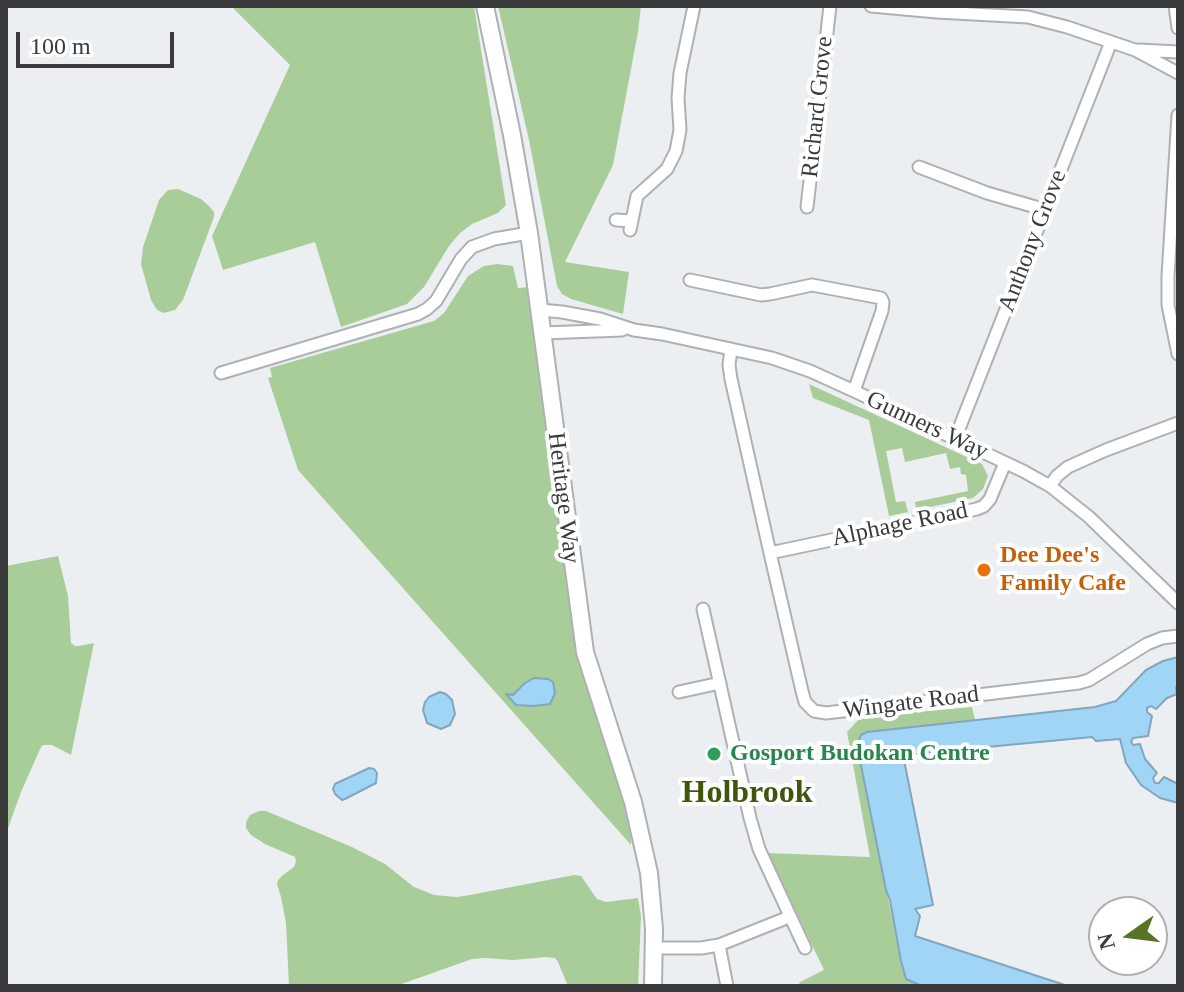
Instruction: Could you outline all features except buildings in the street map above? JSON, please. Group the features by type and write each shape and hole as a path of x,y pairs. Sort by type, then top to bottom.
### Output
{"street":[{"name":"Heritage Way","path":"485,6 529,233 585,652 633,802 651,881 655,948 653,986"},
{"path":"616,220 630,226 637,196 667,169 676,151 680,130 680,73 694,6"},
{"name":"Richard Grove","path":"807,207 830,6"},
{"path":"871,6 937,12 1028,12 1135,50 1178,73"},
{"path":"1175,6 1178,28"},
{"name":"Anthony Grove","path":"955,439 1111,42"},
{"path":"1135,50 1178,52"},
{"path":"1178,115 1173,274 1168,305 1178,354"},
{"path":"919,167 990,194 1046,210"},
{"path":"221,373 418,314 436,301 461,259 472,247 494,239 529,233"},
{"path":"690,280 761,295 812,285 881,298 882,311 854,391"},
{"name":"Gunners Way","path":"540,310 600,319 634,330 772,358 854,391 1050,486 1089,517 1178,603"},
{"name":"Gunners Way","path":"543,333 634,330"},
{"name":"Wingate Road","path":"731,349 731,379 802,691 809,707 818,713 1084,682 1147,644 1178,636"},
{"path":"1050,486 1068,467 1178,423"},
{"name":"Alphage Road","path":"770,553 977,509 990,499 1005,463"},
{"path":"703,609 759,849 805,948"},
{"path":"679,692 720,683"},
{"path":"655,948 719,945 789,917"},
{"path":"719,945 727,986"}],"green space":[{"path":"231,6 474,6 506,205 498,213 460,233 424,287 407,304 341,327 315,242 223,270 212,236 290,65"},
{"path":"498,6 641,6 613,165 565,262 629,272 623,314 571,299 562,294 557,286 529,140"},
{"path":"178,189 201,199 214,212 214,217 183,300 175,310 164,313 157,310 151,300 141,264 143,247 159,200 168,190"},
{"path":"484,266 513,266 518,288 529,287 571,614 585,683 618,774 632,834 631,845 298,470 268,378 272,377 270,368 434,321 444,313 468,276"},
{"path":"809,384 982,464 988,476 983,489 973,498 916,510 915,502 968,491 966,475 961,474 960,467 950,469 946,453 905,462 902,448 886,451 896,502 905,501 908,512 889,516 869,420 813,398"},
{"path":"58,556 68,596 71,643 79,646 94,643 71,755 52,745 41,747 6,834 6,566"},
{"path":"972,707 975,720 867,732 857,745 903,971 909,981 922,986 798,986 824,970 768,853 870,857 847,732 861,717"},
{"path":"266,811 352,847 385,864 414,887 434,895 457,897 574,875 581,876 597,899 606,902 638,898 641,916 638,986 568,986 555,958 546,957 472,959 396,986 289,986 286,923 277,884 296,861 295,857 251,835 246,822 250,815"}],"water":[{"path":"1178,657 1177,694 1167,698 1156,709 1151,706 1147,708 1152,716 1148,736 1133,738 1131,742 1133,745 1140,744 1145,759 1157,773 1153,778 1155,783 1164,777 1178,784 1178,803 1160,798 1141,785 1126,763 1120,739 1096,741 1092,737 903,755 933,905 915,909 920,916 915,936 1068,986 922,986 906,979 857,745 861,735 1095,707 1116,701 1146,670"},
{"path":"534,678 553,682 555,693 550,704 516,705 506,694 513,695"},
{"path":"440,692 452,700 455,714 450,725 441,729 427,723 423,710 429,697"},
{"path":"369,768 377,773 376,783 342,800 335,794 335,784"}],"place":[{"name":"Dee Dee's Family Cafe","path":"984,570"},
{"name":"Gosport Budokan Centre","path":"714,754"}],"district":[{"name":"Holbrook","path":"747,794"}]}
